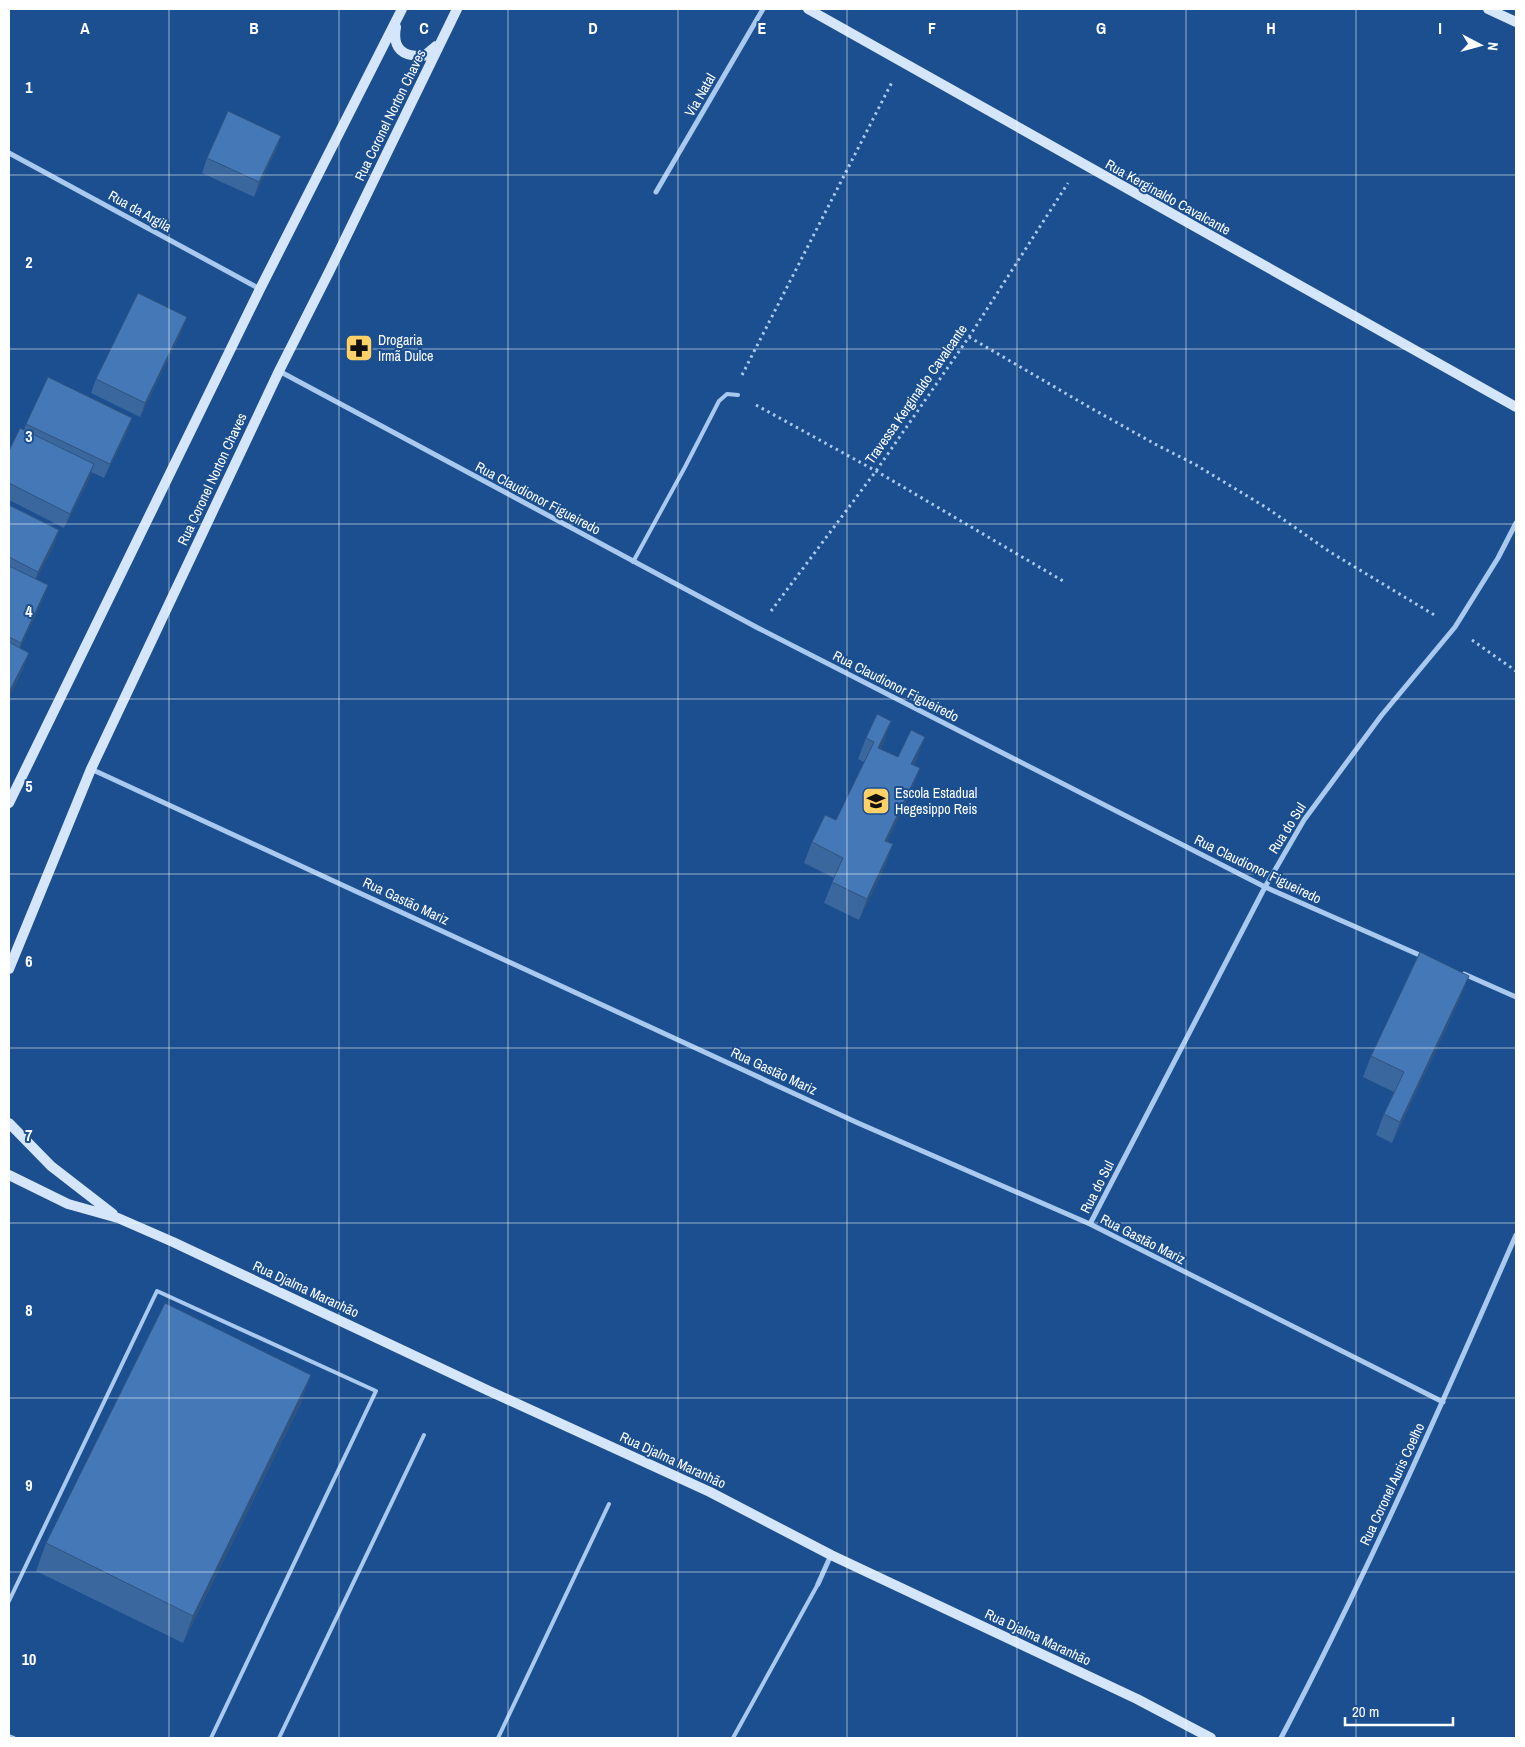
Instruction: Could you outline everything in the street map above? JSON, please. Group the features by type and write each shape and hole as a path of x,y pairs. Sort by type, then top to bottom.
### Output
{"main road":[{"name":"Rua Coronel Norton Chaves","path":"9,969 91,769 279,371 457,9"},
{"name":"Rua Kerginaldo Cavalcante","path":"808,9 1516,407"},
{"path":"1488,9 1516,22"},
{"path":"400,12 394,41 402,51 408,55 424,56 440,42"},
{"path":"9,802 260,289 400,12"},
{"name":"Rua Djalma Maranhão","path":"9,1123 51,1166 118,1218"},
{"name":"Rua Djalma Maranhão","path":"9,1175 68,1204 118,1218 710,1492 831,1554 1138,1699 1212,1738"}],"street":[{"name":"Via Natal","path":"656,192 763,9"},
{"name":"Rua da Argila","path":"9,153 260,289"},
{"name":"Rua Claudionor Figueiredo","path":"279,371 758,628 1265,887 1426,958"},
{"name":"Rua do Sul","path":"1090,1224 1265,887 1304,820 1381,716 1455,627 1498,558 1516,523"},
{"name":"Rua Gastão Mariz","path":"91,769 858,1123 1090,1224 1443,1402"},
{"path":"1462,973 1516,997"},
{"name":"Rua Coronel Auris Coelho","path":"1281,1738 1327,1649 1443,1402 1516,1235"},
{"path":"818,1584 831,1554"}],"lane":[{"path":"634,562 719,401 727,394 733,393 738,395"},
{"path":"9,1601 157,1291 376,1392 211,1738"},
{"path":"279,1738 424,1435"},
{"path":"498,1738 609,1504"},
{"path":"733,1738 818,1584"},
{"path":"9,1736 14,1738"}],"path":[{"path":"733,393 902,63"},
{"name":"Travessa Kerginaldo Cavalcante","path":"758,628 876,471 969,337 1081,164"},
{"path":"969,337 1089,407 1196,465 1268,508 1330,552 1455,627 1516,671"},
{"path":"738,395 876,471 1062,581"}],"building":[{"path":"228,111 281,136 259,182 207,158"},
{"path":"138,293 187,317 145,403 96,379"},
{"path":"48,377 132,418 110,464 26,424"},
{"path":"20,428 94,464 70,514 9,483 9,451"},
{"path":"9,505 59,530 38,572 9,557"},
{"path":"9,566 48,585 21,643 9,637"},
{"path":"9,642 29,653 9,692"},
{"name":"Escola Estadual Hegesippo Reis","path":"877,714 891,721 878,748 898,757 911,730 925,737 911,764 920,768 885,841 893,844 867,899 832,882 843,858 812,842 825,815 836,820 874,742 866,738"},
{"path":"1420,952 1469,976 1400,1122 1384,1114 1404,1072 1371,1056"},
{"path":"165,1303 311,1375 193,1616 46,1543"}],"place":[{"name":"Drogaria Irmã Dulce","path":"359,348"},
{"name":"Escola Estadual Hegesippo Reis","path":"876,801"}]}
